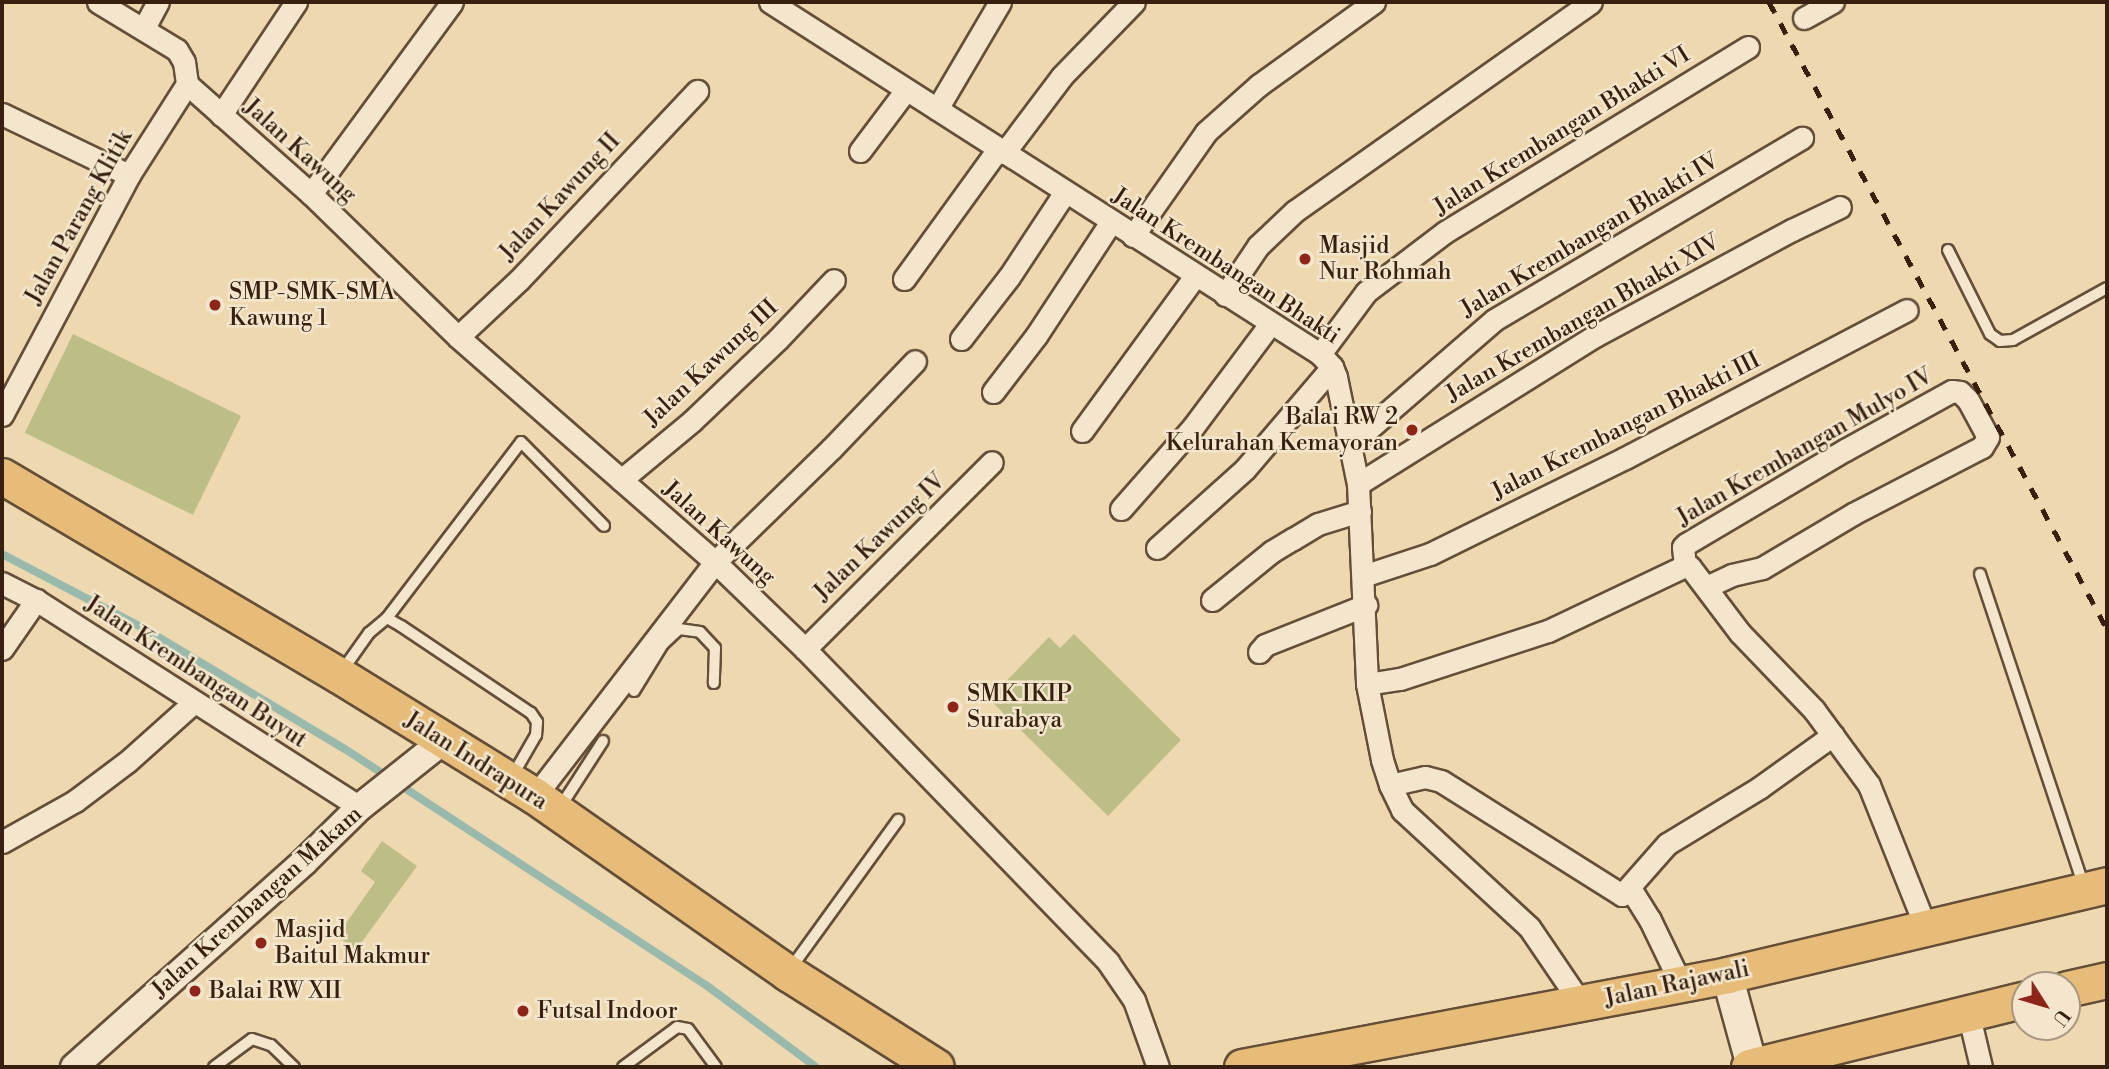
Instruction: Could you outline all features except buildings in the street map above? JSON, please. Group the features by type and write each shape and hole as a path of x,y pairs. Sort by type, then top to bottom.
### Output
{"main road":[{"name":"Jalan Indrapura","path":"2,476 339,675 534,796 788,973 936,1067"},
{"name":"Jalan Rajawali","path":"1242,1067 1727,975 2096,887"},
{"path":"1727,975 1750,1067 1810,1060 1968,1012 2011,1002"},
{"path":"2081,986 2107,980"}],"street":[{"path":"98,2 177,50 184,62 187,84"},
{"path":"144,28 158,2"},
{"path":"221,115 296,2"},
{"path":"311,194 452,2"},
{"name":"Jalan Krembangan Bhakti","path":"770,2 1326,361 1350,444 1358,484 1366,605 1367,684 1382,760 1390,785 1402,810 1529,927 1581,1004"},
{"path":"937,109 1000,2"},
{"path":"904,279 1062,76 1134,2"},
{"path":"1133,236 1206,132 1259,85 1374,2"},
{"path":"1225,295 1258,246 1294,211 1591,2"},
{"path":"1804,18 1833,2"},
{"name":"Jalan Krembangan Bhakti VI","path":"1157,548 1245,469 1326,361 1366,292 1445,232 1748,47"},
{"name":"Jalan Kawung","path":"187,84 311,194 458,337 715,562 804,649 1108,962 1134,1000 1158,1067"},
{"name":"Jalan Parang Klitik","path":"2,415 130,175 187,84"},
{"path":"860,150 906,90"},
{"name":"Jalan Kawung II","path":"458,337 519,280 697,91"},
{"path":"2,114 130,175"},
{"name":"Jalan Krembangan Bhakti IV","path":"1350,444 1494,320 1802,138"},
{"path":"961,339 1013,271 1065,192"},
{"name":"Jalan Krembangan Bhakti XIV","path":"1358,484 1595,336 1840,207"},
{"path":"993,391 1036,336 1111,222"},
{"path":"1082,432 1195,276"},
{"name":"Jalan Kawung III","path":"621,480 692,421 778,339 834,279"},
{"name":"Jalan Krembangan Bhakti III","path":"1363,576 1430,554 1625,457 1907,310"},
{"path":"1122,509 1193,427 1270,324"},
{"path":"534,796 715,562 832,448 915,360"},
{"name":"Jalan Krembangan Mulyo IV","path":"1952,391 1959,392 1968,400 1988,438 1982,447 1853,514 1762,568 1732,575 1695,575 1683,547 1686,544 1952,391"},
{"name":"Jalan Kawung IV","path":"804,649 992,462"},
{"path":"1212,600 1293,538 1318,524 1360,511"},
{"path":"1367,684 1400,678 1548,631 1695,575 1740,633 1814,710 1869,785 1925,926"},
{"name":"Jalan Krembangan Buyut","path":"2,583 36,600 194,702 370,800"},
{"path":"2,649 36,600"},
{"path":"1259,652 1265,645 1366,605"},
{"path":"2,842 75,800 127,762 194,702"},
{"path":"1390,785 1434,778 1573,862 1619,894 1630,888 1667,844 1759,788 1833,735"},
{"name":"Jalan Krembangan Makam","path":"74,1067 370,800 443,741"},
{"path":"1630,888 1650,920 1681,984"},
{"path":"1968,1012 1981,1067"}],"lane":[{"path":"1948,250 1990,334 2000,341 2013,340 2107,288"},
{"path":"339,675 369,633 387,618 522,442 604,526"},
{"path":"1980,573 2096,887"},
{"path":"387,618 531,713 537,722 534,796"},
{"path":"634,691 663,644 679,629 700,632 715,648 714,683"},
{"path":"534,796 603,741"},
{"path":"788,973 898,820"},
{"path":"623,1067 677,1027 688,1029 716,1067"},
{"path":"214,1067 252,1039 271,1045 294,1067"}],"green space":[{"path":"73,334 241,416 193,515 25,433"},
{"path":"1074,634 1181,740 1108,816 989,699 1049,637 1060,648"},
{"path":"382,841 417,866 356,950 337,936 375,882 361,871"}],"waterway":[{"path":"2,554 145,629 345,749 706,985 816,1067"}],"railway":[{"path":"1769,2 2107,629"}],"place":[{"name":"Masjid Nur Rohmah","path":"1305,259"},
{"name":"SMP-SMK-SMA Kawung 1","path":"215,305"},
{"name":"Balai RW 2 Kelurahan Kemayoran","path":"1412,430"},
{"name":"SMK IKIP Surabaya","path":"953,707"},
{"name":"Masjid Baitul Makmur","path":"261,943"},
{"name":"Balai RW XII","path":"195,991"},
{"name":"Futsal Indoor","path":"523,1011"}]}
